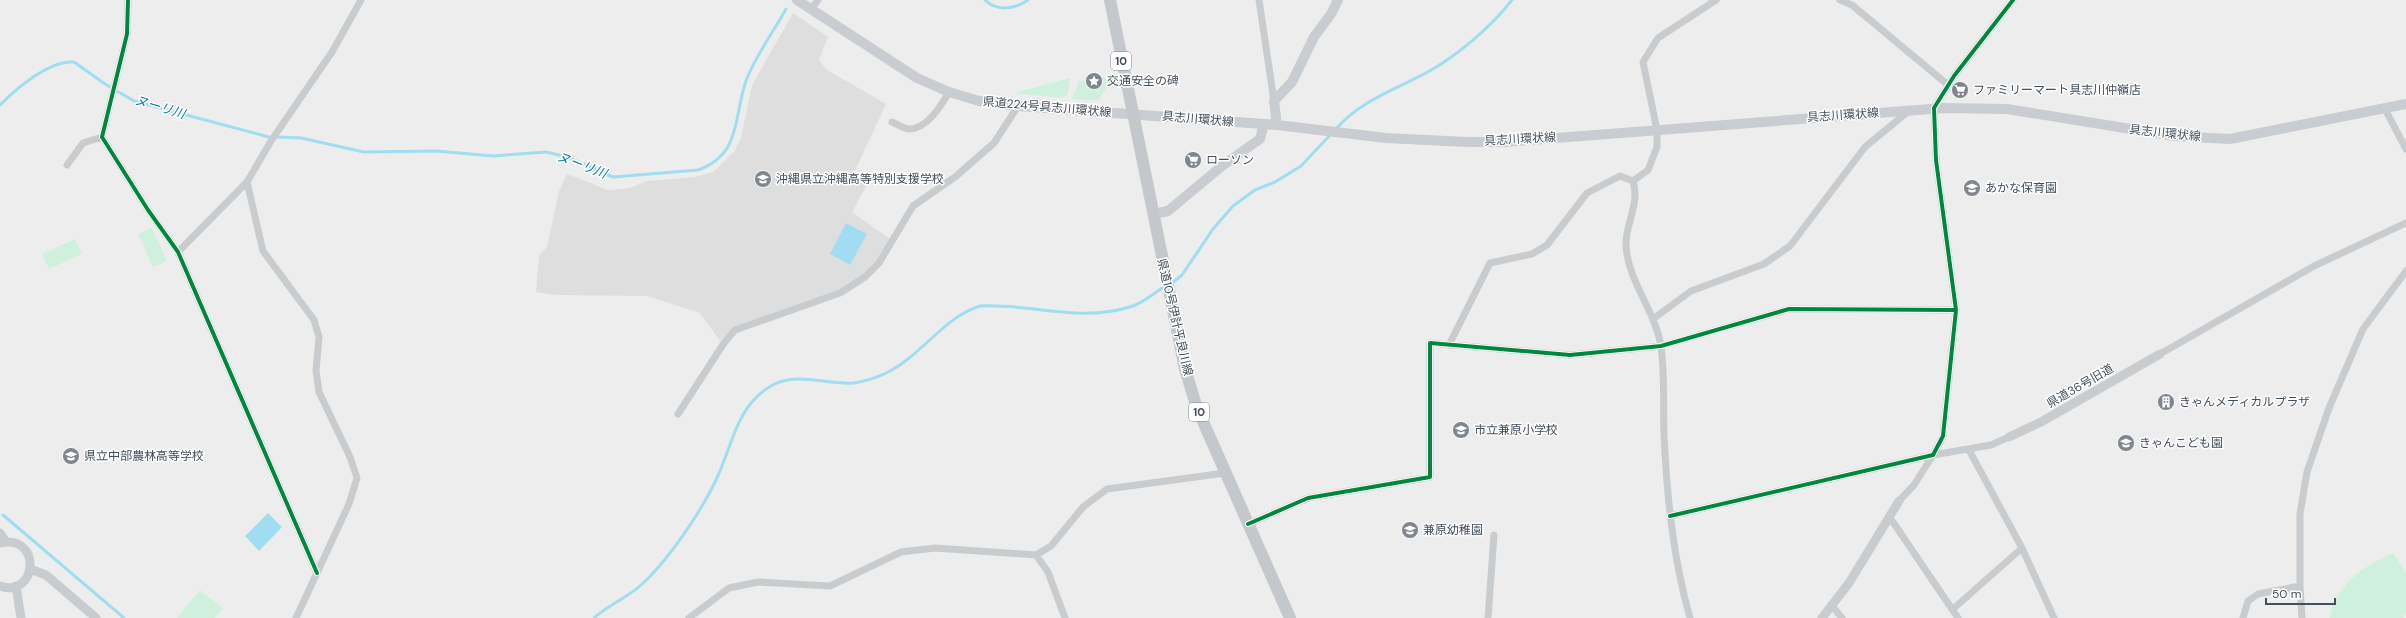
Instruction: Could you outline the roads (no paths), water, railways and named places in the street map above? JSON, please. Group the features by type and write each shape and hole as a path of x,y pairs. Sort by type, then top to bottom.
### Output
{"main road":[{"name":"県道224号具志川環状線","path":"797,0 917,78 949,92 979,101 1018,106 1132,114"},
{"name":"県道10号伊計平良川線","path":"1110,0 1185,369 1197,408 1290,618"},
{"path":"1277,125 1274,101 1292,82 1314,37 1332,14 1338,0"},
{"name":"具志川環状線","path":"1132,114 1277,125 1386,138 1467,142 1504,142 1934,108 2007,109 2174,136 2230,139 2406,104"},
{"path":"1153,214 1168,211 1222,166 1260,139 1264,124"}],"street":[{"path":"128,0 127,34 102,137 148,210 178,252 317,573"},
{"path":"178,252 247,182 271,141 332,52 361,0"},
{"path":"810,9 818,0"},
{"path":"1259,0 1274,101"},
{"path":"1633,181 1648,170 1657,147 1656,130 1643,62 1658,38 1716,0"},
{"path":"1840,0 1852,5 1948,85"},
{"path":"1822,618 1849,583 1900,501 1914,485 1943,436 1956,310 1936,160 1934,108 1948,85 2013,0"},
{"path":"892,122 908,130 916,128 933,116 949,92"},
{"path":"678,414 724,343 735,330 840,293 865,278 879,263 913,206 955,177 994,143 1018,106"},
{"path":"2385,109 2406,149"},
{"path":"1653,319 1691,291 1764,264 1790,246 1865,147 1910,110"},
{"path":"67,165 83,144 102,137"},
{"path":"1449,345 1490,263 1532,254 1547,245 1587,193 1620,176 1633,181"},
{"path":"1633,181 1637,193 1626,243 1634,278 1653,319 1661,346 1670,516 1683,594 1690,618"},
{"path":"247,182 263,251 314,320 319,337 316,371 319,392 350,456 357,478 349,504 296,618"},
{"name":"県道36号旧道","path":"1670,516 1933,455 1991,445 2041,422 2314,266 2406,223"},
{"path":"2302,618 2300,586 2300,514 2307,472 2329,408 2363,329 2406,271"},
{"path":"1248,524 1308,498 1430,478 1430,343 1570,355 1661,346 1789,309 1956,310"},
{"path":"1969,450 2022,548 2054,618"},
{"path":"689,618 729,588 758,582 830,586 901,552 935,548 1036,555 1051,546 1082,507 1107,489 1225,473"},
{"path":"1888,520 1893,522 1958,618"},
{"path":"0,533 3,543 20,545 25,550 29,556 30,570 28,576 16,586 0,586"},
{"path":"1488,618 1494,535"},
{"path":"1953,609 2022,548"},
{"path":"1036,555 1048,572 1065,618"},
{"path":"30,570 46,576 96,618"},
{"path":"16,586 21,618"},
{"path":"2243,618 2248,601 2258,594 2300,586"},
{"path":"1832,606 1842,618"}],"water":[{"path":"846,223 867,234 850,265 830,254"},
{"path":"268,513 282,527 259,551 245,536"}],"waterway":[{"path":"985,0 1000,8 1012,7 1028,0"},
{"path":"1336,129 1345,119 1367,103 1426,73 1461,50 1494,21 1512,0"},
{"name":"ヌーリ川","path":"277,137 301,138 364,152 436,151 493,156 546,152 567,157 613,177 698,170 712,163 722,155 729,145 734,133 746,81 759,54 786,9"},
{"name":"ヌーリ川","path":"0,105 24,84 44,71 54,66 74,62 105,84 134,101 269,137"},
{"path":"1171,284 1182,275 1213,229 1233,206 1255,190 1275,182 1301,166 1332,133"},
{"path":"594,618 641,585 662,563 683,536 710,493 742,416 759,394 771,386 791,379 854,383 876,378 900,365 955,319 967,311 980,306 1019,307 1074,313 1113,311 1133,306 1164,287"},
{"path":"3,515 124,618"}],"place":[{"name":"交通安全の碑","path":"1094,81"},
{"name":"ファミリーマート具志川仲嶺店","path":"1960,90"},
{"name":"ローソン","path":"1193,160"},
{"name":"沖縄県立沖縄高等特別支援学校","path":"763,179"},
{"name":"あかな保育園","path":"1972,188"},
{"name":"きゃんメディカルプラザ","path":"2166,402"},
{"name":"市立兼原小学校","path":"1461,430"},
{"name":"きゃんこども園","path":"2126,443"},
{"name":"県立中部農林高等学校","path":"71,456"},
{"name":"兼原幼稚園","path":"1410,530"}]}
